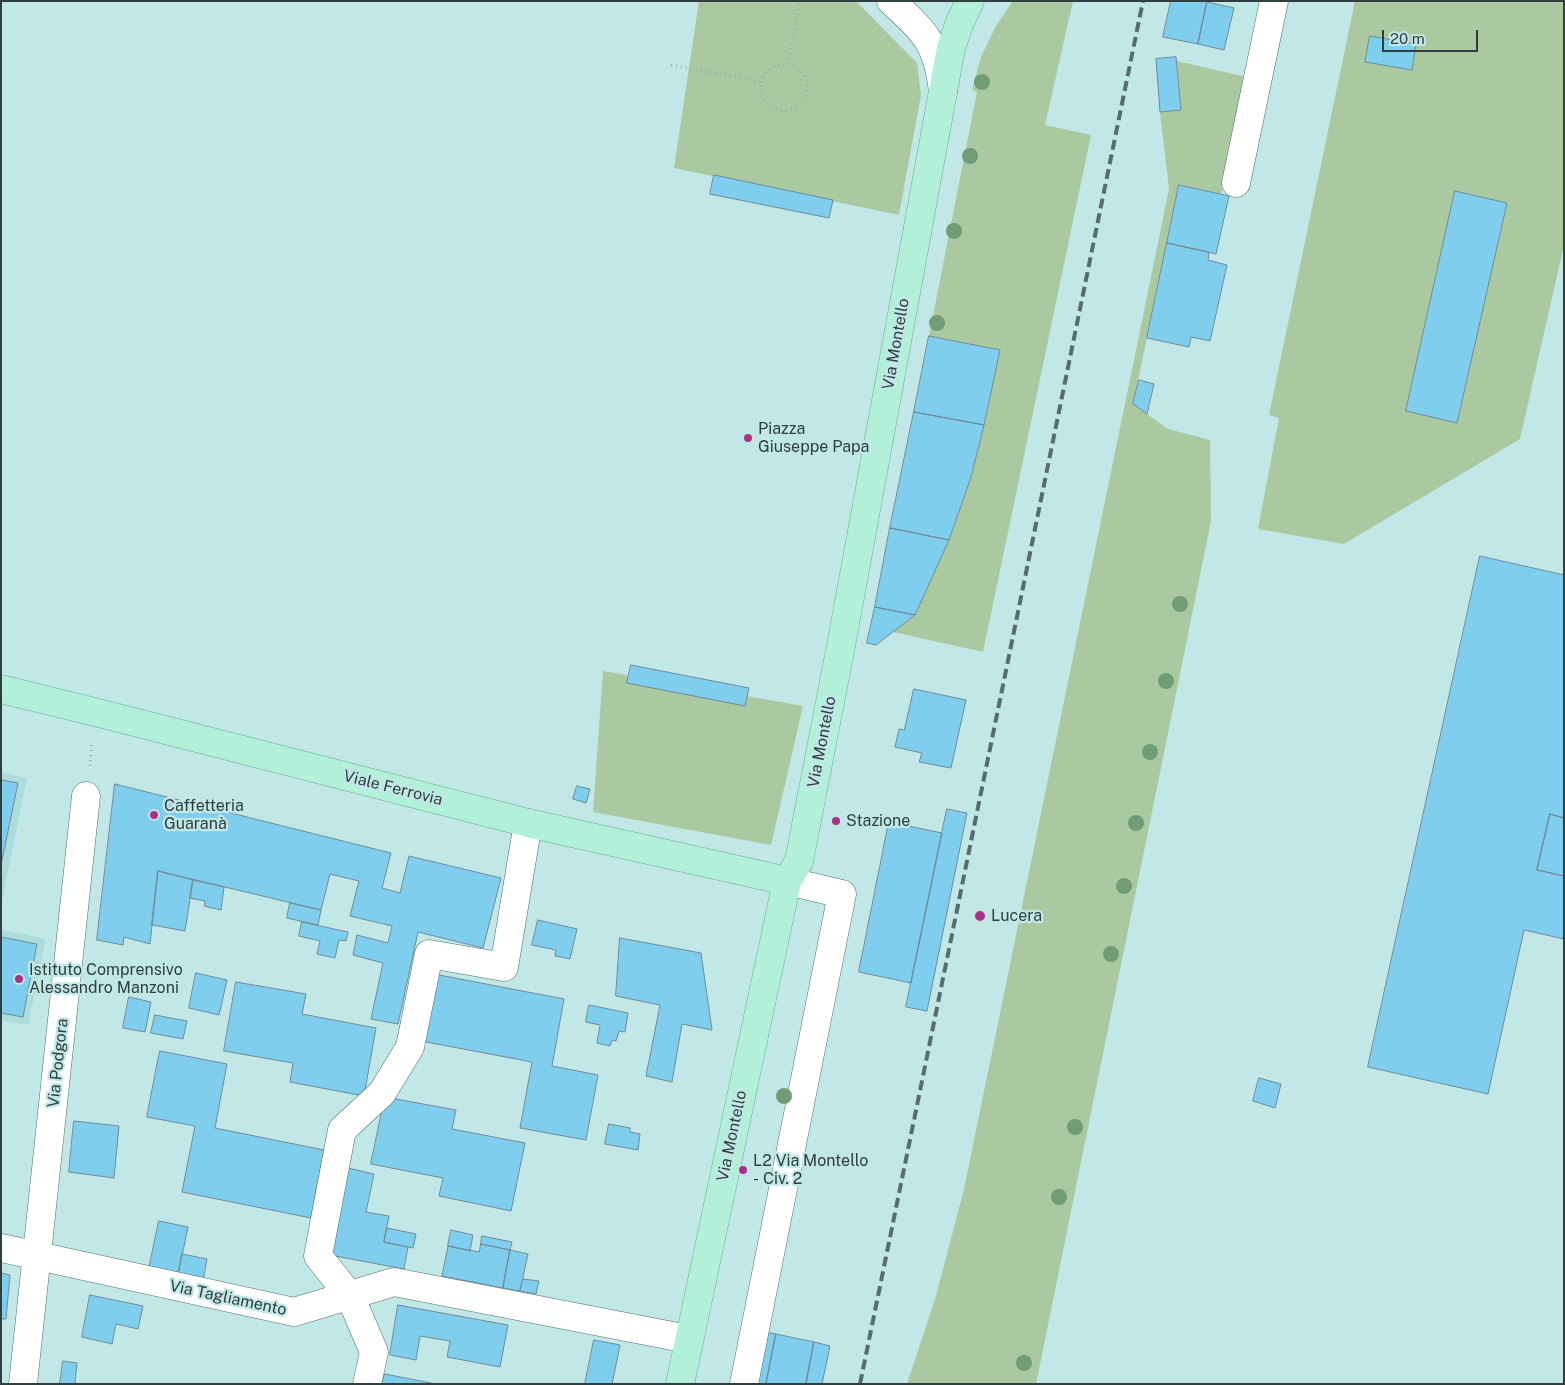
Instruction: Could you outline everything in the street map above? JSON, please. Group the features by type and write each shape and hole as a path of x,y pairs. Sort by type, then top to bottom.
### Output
{"main road":[{"name":"Via Montello","path":"680,1384 688,1339 787,882 799,861 840,651 951,48 970,1"},
{"name":"Viale Ferrovia","path":"1,689 528,823 787,882"}],"street":[{"name":"Via Montello","path":"891,1 919,27 929,40 937,58 943,96"},
{"path":"1236,183 1274,1"},
{"name":"Via Podgora","path":"24,1384 86,796"},
{"path":"367,1384 374,1352 350,1296 318,1256 342,1130 382,1093 410,1047 429,954 504,967 528,823"},
{"path":"744,1384 842,894 787,882"},
{"name":"Via Tagliamento","path":"1,1248 294,1312 394,1282 688,1339"}],"path":[{"path":"788,64 800,1"},
{"path":"788,64 795,67 805,78 806,94 802,101 789,110 774,108 768,104 761,90 761,82 764,75 774,66 788,64"},
{"path":"671,65 761,82"},
{"path":"86,796 96,712"}],"shaded area":[{"path":"1,772 27,778 2,900 1,899"},
{"name":"Istituto Comprensivo Alessandro Manzoni","path":"1,930 46,939 28,1025 1,1020"}],"green space":[{"path":"699,1 856,1 917,63 921,95 899,215 674,168"},
{"path":"1013,1 1073,1 1045,125 1091,135 983,652 893,632 915,615 949,540 971,477 1000,350 929,336 977,92 972,90 981,57 996,26"},
{"path":"1355,1 1564,1 1564,245 1520,439 1344,544 1258,529 1279,418 1269,415"},
{"path":"1177,61 1246,77 1221,194 1179,185 1133,404 1168,429 1210,440 1211,521 1036,1384 907,1384 936,1296 964,1189 1169,189 1160,112 1181,110"},
{"path":"603,671 803,706 771,845 593,812"}],"building":[{"path":"1171,1 1207,1 1198,44 1163,37"},
{"path":"1207,2 1234,8 1224,50 1198,44"},
{"path":"1370,36 1416,44 1412,70 1365,62"},
{"path":"1176,57 1181,110 1160,112 1156,59"},
{"path":"714,175 833,200 829,218 710,194"},
{"path":"1179,185 1229,196 1216,254 1167,243"},
{"path":"1455,191 1507,203 1457,423 1406,411"},
{"path":"1167,243 1209,252 1208,260 1227,265 1210,341 1191,337 1189,347 1147,338"},
{"path":"929,336 1000,350 984,425 914,412"},
{"path":"1139,380 1154,384 1147,414 1133,404"},
{"path":"914,412 984,425 971,477 949,540 890,528"},
{"path":"890,528 949,540 915,615 875,607"},
{"path":"1480,556 1564,575 1564,818 1550,814 1537,870 1564,876 1564,939 1524,930 1488,1094 1368,1067"},
{"path":"875,607 915,615 876,645 867,643"},
{"path":"631,665 749,688 745,706 627,683"},
{"path":"914,689 966,700 951,768 919,762 922,753 895,747 899,729 904,730"},
{"path":"1,780 18,783 1,865"},
{"path":"115,784 391,853 382,888 400,893 409,856 501,878 483,948 418,932 398,1024 371,1019 383,963 353,955 357,935 388,943 392,926 350,916 359,881 330,874 321,910 158,871 150,944 124,937 123,945 97,940"},
{"path":"577,786 590,789 586,803 573,799"},
{"path":"947,809 967,813 927,1011 906,1007"},
{"path":"1550,814 1564,818 1564,876 1537,870"},
{"path":"889,822 942,833 911,983 859,972"},
{"path":"158,871 193,880 185,931 152,925"},
{"path":"193,880 224,887 221,910 204,906 205,901 190,898"},
{"path":"290,903 321,910 318,925 287,918"},
{"path":"538,920 577,929 570,959 555,956 556,950 532,945"},
{"path":"302,922 348,932 346,941 339,940 335,958 317,954 320,941 299,936"},
{"name":"Istituto Comprensivo Alessandro Manzoni","path":"1,937 37,944 23,1017 1,1013"},
{"path":"620,938 701,953 712,1030 682,1024 672,1082 646,1076 660,1005 616,996"},
{"path":"196,973 227,980 219,1015 189,1008"},
{"path":"434,974 564,999 552,1066 598,1075 586,1140 520,1128 532,1062 421,1041"},
{"path":"236,982 306,994 302,1014 376,1028 364,1096 290,1082 293,1063 224,1051"},
{"path":"129,997 151,1002 145,1032 123,1028"},
{"path":"589,1005 628,1013 625,1032 619,1031 616,1041 612,1040 610,1046 597,1043 600,1025 586,1022"},
{"path":"155,1015 187,1021 183,1039 151,1033"},
{"path":"160,1051 227,1064 215,1128 324,1150 311,1218 182,1192 195,1126 147,1117"},
{"path":"1259,1078 1281,1084 1275,1108 1253,1101"},
{"path":"385,1097 456,1110 452,1129 525,1143 511,1211 439,1196 443,1178 371,1164"},
{"path":"74,1121 119,1126 114,1178 69,1172"},
{"path":"609,1124 630,1128 630,1132 640,1134 638,1150 605,1144"},
{"path":"348,1168 374,1174 366,1212 389,1216 384,1242 408,1247 404,1269 330,1255"},
{"path":"159,1221 188,1227 178,1275 149,1269"},
{"path":"387,1228 416,1234 413,1248 384,1242"},
{"path":"451,1230 473,1235 470,1251 448,1246"},
{"path":"482,1236 512,1242 510,1250 481,1244"},
{"path":"481,1244 510,1250 503,1288 442,1276 448,1246 479,1252"},
{"path":"510,1250 528,1254 520,1291 503,1288"},
{"path":"182,1254 207,1259 203,1281 178,1275"},
{"path":"1,1273 10,1275 6,1319 1,1319"},
{"path":"523,1279 539,1281 536,1294 520,1291"},
{"path":"90,1295 143,1306 138,1329 116,1324 112,1344 82,1337"},
{"path":"398,1305 508,1325 500,1367 447,1357 450,1341 420,1336 416,1360 390,1355"},
{"path":"759,1331 776,1334 766,1384 748,1384"},
{"path":"776,1334 814,1342 806,1384 766,1384"},
{"path":"594,1340 620,1345 612,1384 585,1384"},
{"path":"814,1342 830,1346 822,1384 806,1384"},
{"path":"63,1361 77,1363 75,1384 60,1384"},
{"path":"385,1374 436,1384 382,1384"}],"railway":[{"path":"860,1384 1143,1"}],"place":[{"name":"Piazza Giuseppe Papa","path":"748,438"},
{"name":"Caffetteria Guaranà","path":"154,815"},
{"name":"Stazione","path":"836,821"},
{"name":"Lucera","path":"980,916"},
{"name":"Istituto Comprensivo Alessandro Manzoni","path":"19,979"},
{"name":"L2 Via Montello - Civ. 2","path":"743,1170"}]}
